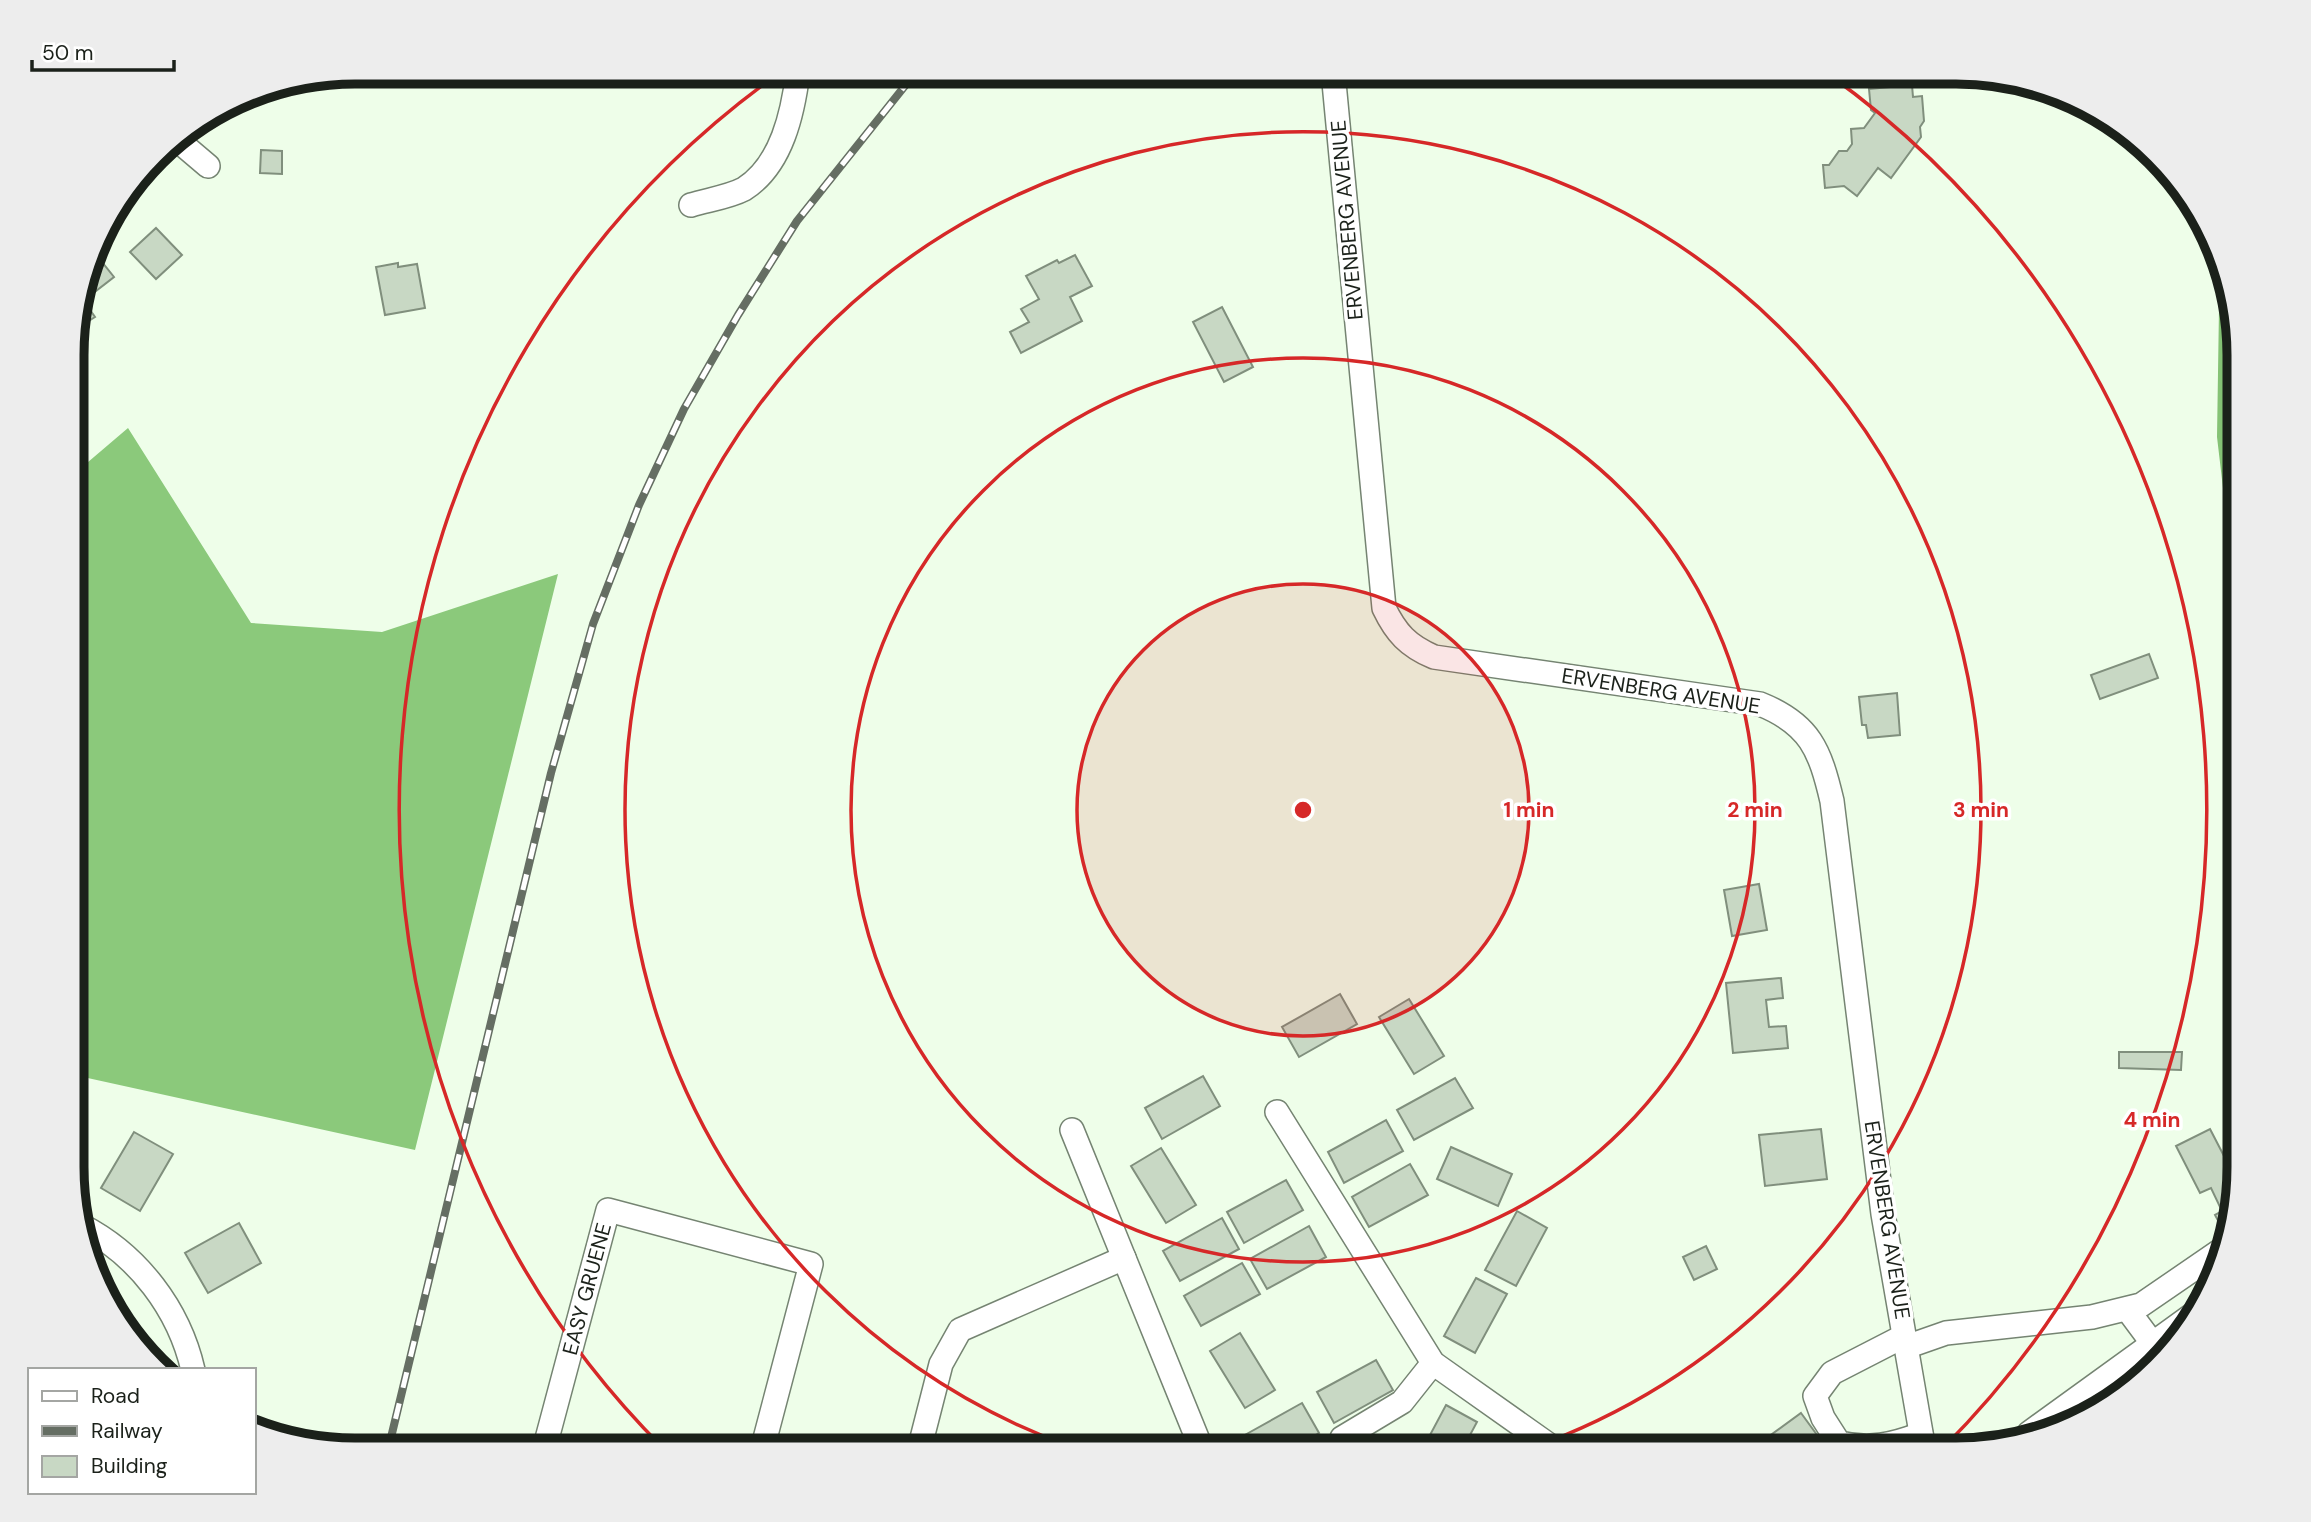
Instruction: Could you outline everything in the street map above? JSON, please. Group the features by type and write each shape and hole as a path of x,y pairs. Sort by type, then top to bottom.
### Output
{"street":[{"path":"691,205 744,189 765,166 785,136 797,84"},
{"name":"ERVENBERG AVENUE","path":"1334,84 1384,608 1403,640 1434,657 1760,704 1783,713 1801,728 1816,747 1832,801 1883,1214 1922,1438"},
{"path":"183,145 208,166"},
{"path":"1277,1112 1433,1363 1539,1438"},
{"path":"1072,1130 1197,1438"},
{"name":"EASY GRUENE","path":"547,1438 608,1210 811,1264 765,1438"},
{"path":"92,1233 113,1247 156,1288 175,1319 192,1368"},
{"path":"1836,1438 1823,1418 1815,1396 1832,1373 1905,1342 1946,1333 2092,1317 2141,1306 2212,1256"},
{"path":"922,1438 941,1364 960,1330 1124,1258"},
{"path":"2127,1309 2153,1344"},
{"path":"2044,1423 2173,1329"},
{"path":"1342,1438 1402,1402 1433,1363"}],"shaded area":[{"path":"2216,279 2225,319 2227,355 2227,522 2217,437 2219,308"},
{"path":"128,428 251,623 382,632 558,574 415,1150 84,1077 84,465"}],"building":[{"path":"1912,85 1913,97 1922,96 1924,121 1920,127 1921,137 1891,178 1878,168 1857,196 1844,186 1825,188 1823,165 1829,165 1839,151 1847,151 1852,144 1851,129 1864,128 1875,113 1871,110 1869,89"},
{"path":"261,150 282,151 282,174 260,173"},
{"path":"156,228 182,255 156,279 130,252"},
{"path":"1075,255 1092,286 1070,297 1082,321 1021,353 1010,332 1029,322 1021,309 1039,299 1026,276 1057,260 1059,263"},
{"path":"101,261 114,277 92,294 93,285"},
{"path":"398,263 398,267 417,264 425,308 385,315 376,267"},
{"path":"88,307 95,317 86,323"},
{"path":"1222,307 1253,367 1224,382 1193,322"},
{"path":"2149,654 2158,678 2100,699 2091,675"},
{"path":"1897,693 1900,735 1868,738 1866,725 1862,725 1859,697"},
{"path":"1759,884 1767,930 1732,936 1724,890"},
{"path":"1781,978 1783,998 1766,1000 1769,1027 1786,1026 1788,1048 1733,1053 1726,983"},
{"path":"1340,994 1357,1024 1299,1057 1282,1027"},
{"path":"1409,999 1444,1056 1414,1074 1379,1017"},
{"path":"2119,1052 2182,1052 2181,1070 2119,1068"},
{"path":"1203,1076 1220,1106 1162,1139 1145,1108"},
{"path":"1455,1078 1473,1108 1414,1140 1397,1110"},
{"path":"1386,1120 1403,1151 1344,1183 1328,1152"},
{"path":"1821,1129 1827,1179 1765,1186 1759,1135"},
{"path":"2210,1129 2227,1162 2221,1226 2215,1215 2222,1211 2211,1188 2200,1193 2176,1146"},
{"path":"134,1132 173,1154 140,1211 101,1188"},
{"path":"1451,1147 1512,1174 1498,1206 1437,1179"},
{"path":"1161,1148 1196,1205 1166,1223 1131,1166"},
{"path":"1410,1164 1428,1195 1369,1227 1352,1197"},
{"path":"1286,1180 1303,1210 1244,1243 1227,1212"},
{"path":"1517,1211 1547,1228 1516,1286 1485,1270"},
{"path":"1222,1218 1239,1249 1180,1281 1163,1251"},
{"path":"239,1223 261,1263 208,1293 185,1253"},
{"path":"1309,1226 1326,1257 1267,1289 1250,1259"},
{"path":"1706,1246 1717,1269 1694,1280 1683,1257"},
{"path":"1242,1263 1260,1294 1201,1326 1184,1296"},
{"path":"1476,1278 1507,1294 1475,1353 1444,1336"},
{"path":"1240,1333 1275,1390 1245,1408 1210,1351"},
{"path":"1376,1360 1393,1390 1334,1423 1317,1392"},
{"path":"1302,1403 1319,1433 1310,1438 1243,1436"},
{"path":"1446,1405 1477,1422 1468,1438 1428,1438"},
{"path":"1801,1413 1819,1438 1767,1438"}],"railway":[{"path":"391,1438 551,773 593,624 639,505 684,409 738,315 797,221 906,84"}]}
